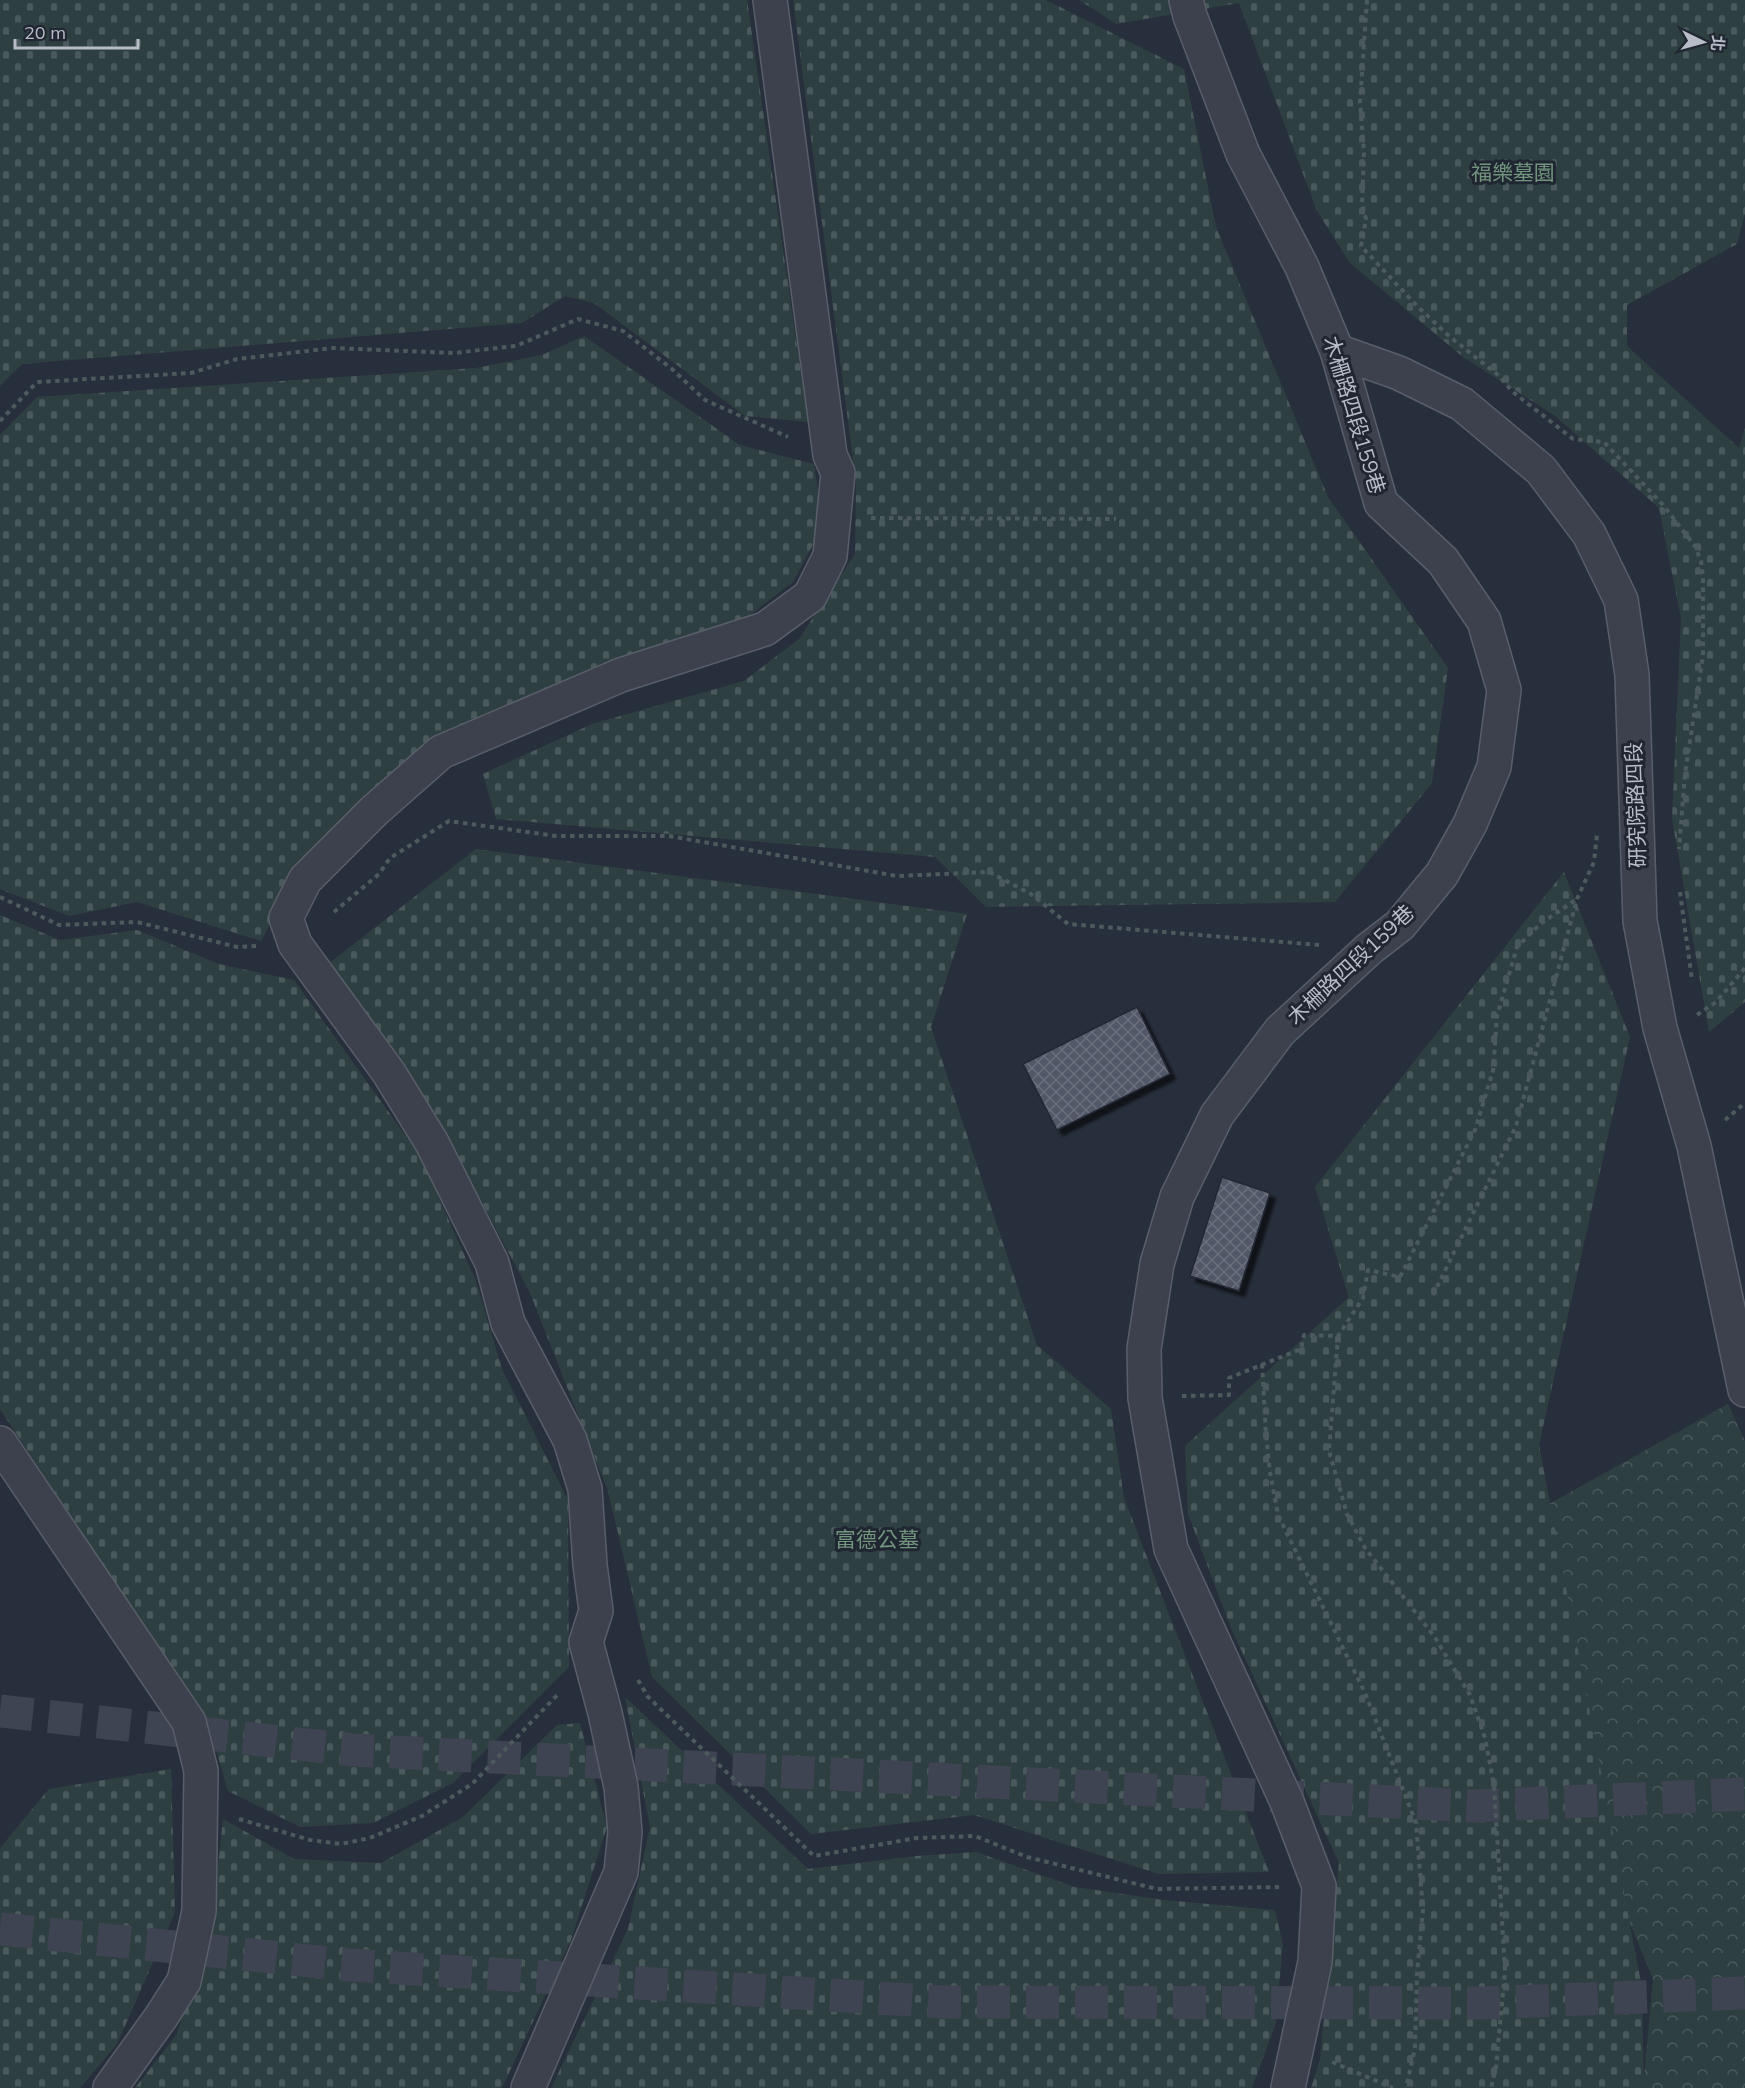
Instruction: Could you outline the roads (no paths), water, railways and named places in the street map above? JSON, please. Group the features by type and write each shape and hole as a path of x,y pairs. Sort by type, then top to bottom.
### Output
{"street":[{"path":"528,2088 621,1872 625,1832 621,1787 605,1713 586,1642 596,1611 590,1565 585,1489 570,1440 508,1323 492,1263 432,1143 388,1073 295,944 286,918 305,880 374,811 441,752 621,675 765,629 810,596 830,556 838,473 830,455 770,0"},
{"name":"木柵路四段159巷","path":"1186,0 1190,16 1243,154 1302,267 1337,351 1381,503 1443,561 1484,621 1504,690 1494,767 1470,824 1442,873 1400,925 1369,949 1280,1031 1218,1115 1177,1197 1157,1264 1144,1348 1145,1398 1171,1549 1287,1802 1319,1886 1315,1962 1288,2088"},
{"name":"研究院路四段","path":"1337,351 1400,373 1462,404 1541,470 1589,534 1621,600 1632,675 1641,921 1660,1028 1694,1146 1745,1390"},
{"path":"0,1443 189,1722 201,1771 200,1911 184,1981 110,2088"}],"tunnel":[{"path":"0,1711 353,1750 1474,1806 1745,1794"},
{"path":"0,1929 349,1965 943,2002 1482,2003 1745,1993"}],"park label":[{"name":"福樂墓園","path":"1513,173"},
{"name":"富德公墓","path":"877,1540"}]}
